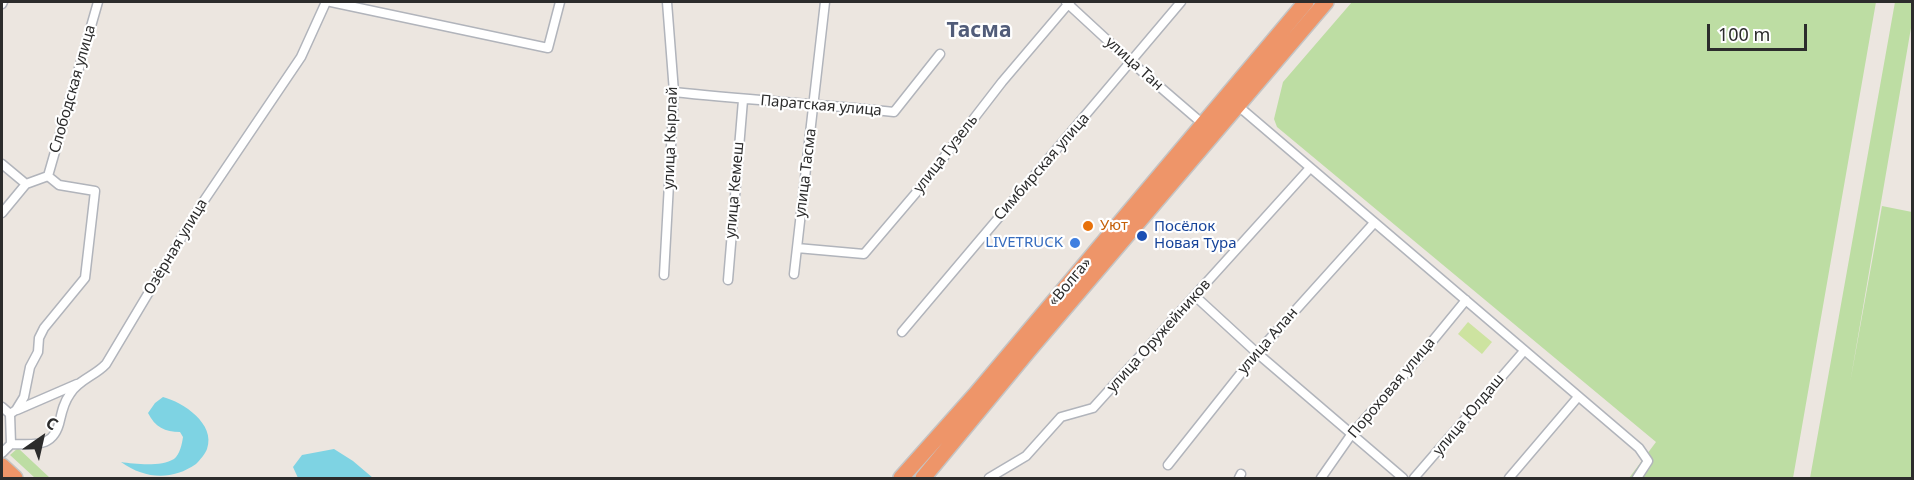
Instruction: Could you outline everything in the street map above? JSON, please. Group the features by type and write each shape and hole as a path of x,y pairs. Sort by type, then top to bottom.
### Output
{"highway":[{"name":"«Волга»","path":"901,478 975,394 1306,2"},
{"name":"«Волга»","path":"923,478 1029,350 1326,2"},
{"path":"2,466 15,478"}],"street":[{"name":"Слободская улица","path":"48,176 98,2"},
{"path":"329,2 548,48 560,2"},
{"name":"Озёрная улица","path":"11,444 38,444 52,438 58,430 65,402 77,384 100,371 122,340 201,205 301,57 329,2"},
{"name":"улица Кырлай","path":"664,275 674,92 667,2"},
{"name":"улица Тасма","path":"794,274 825,2"},
{"name":"улица Тан","path":"1068,2 1131,62 1203,124"},
{"name":"улица Гузель","path":"797,248 864,254 921,187 1002,82 1068,2"},
{"name":"Симбирская улица","path":"902,332 1181,2"},
{"name":"Паратская улица","path":"674,92 894,112 940,54"},
{"name":"улица Кемеш","path":"728,280 743,100"},
{"path":"1237,105 1639,448 1648,461 1637,478"},
{"path":"2,164 26,184"},
{"name":"улица Оружейников","path":"989,478 1026,456 1061,417 1093,408 1310,168"},
{"path":"2,213 26,184 48,176 59,185 95,191 86,278 44,328 39,338 38,352 30,367 24,397 13,412 11,444 2,453"},
{"name":"улица Алан","path":"1168,465 1257,353 1374,223"},
{"path":"1195,296 1257,353 1403,478"},
{"name":"Пороховая улица","path":"1321,478 1351,435 1466,300"},
{"name":"улица Юлдаш","path":"1414,478 1524,351"},
{"path":"2,407 13,412 77,384"},
{"path":"1509,478 1578,397"}],"green space":[{"path":"1352,2 1876,2 1793,478 1629,478 1656,442 1277,127 1274,119 1283,82"},
{"path":"1895,2 1912,2 1912,22 1850,383 1882,206 1912,212 1912,478 1810,478"},
{"path":"1468,322 1492,342 1482,354 1458,334"},
{"path":"18,448 50,478 35,478 10,455"}],"water":[{"path":"163,397 180,404 196,416 207,431 209,440 207,449 196,464 178,473 159,476 140,472 121,462 162,463 169,462 178,454 183,437 180,432 161,428 148,413"},
{"path":"334,449 373,478 298,478 293,467 302,455"}],"place":[{"name":"Уют","path":"1088,226"},
{"name":"Посёлок Новая Тура","path":"1142,236"},
{"name":"LIVETRUCK","path":"1075,243"}],"district":[{"name":"Тасма","path":"979,31"}]}
